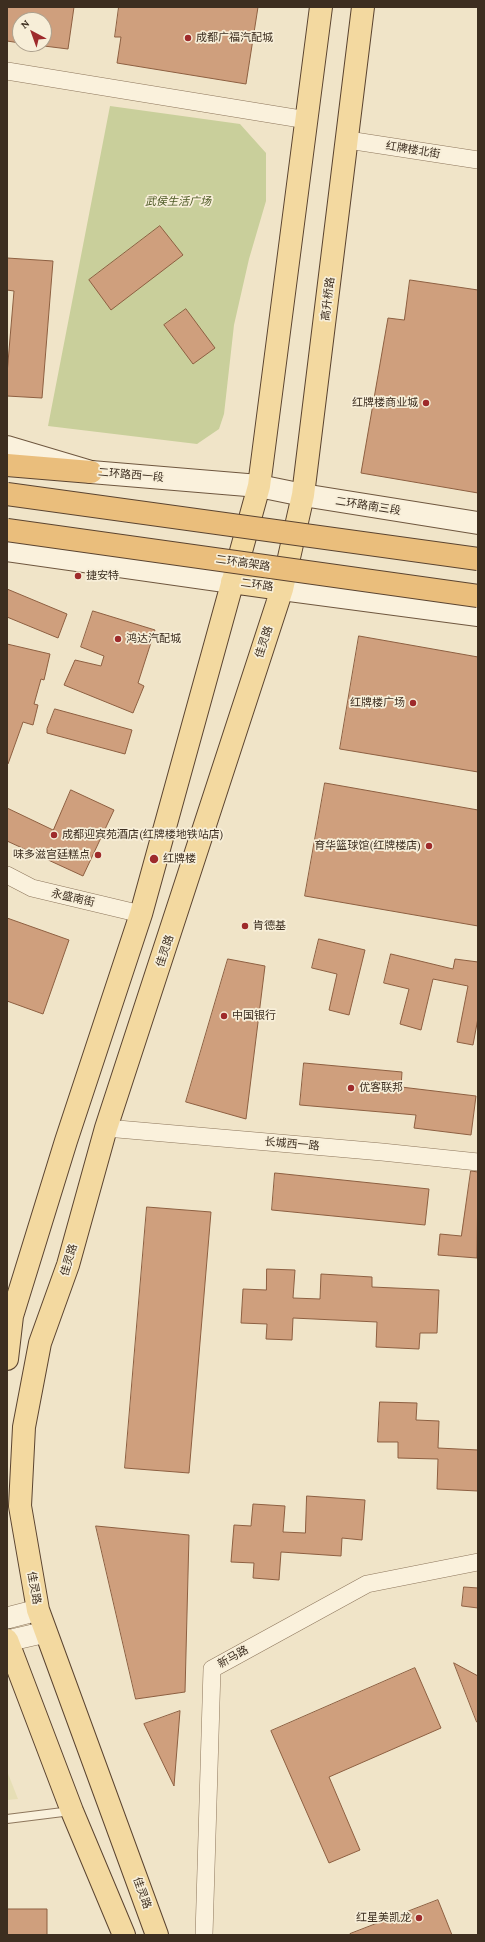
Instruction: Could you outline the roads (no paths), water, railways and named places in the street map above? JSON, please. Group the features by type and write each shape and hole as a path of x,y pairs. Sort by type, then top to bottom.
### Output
{"highway":[{"path":"7,465 91,472"},
{"path":"7,494 478,559"},
{"name":"二环高架路","path":"7,530 478,596"}],"main road":[{"path":"7,1358 9,1316 141,914 259,486 321,7"},
{"name":"高升桥路","path":"282,589 303,495 348,140 363,7"},
{"name":"二环路西一段","path":"7,447 91,472 259,486"},
{"name":"二环路南三段","path":"259,486 303,495 478,524"},
{"path":"7,550 232,582"},
{"name":"二环路","path":"232,582 282,589"},
{"path":"282,589 478,615"},
{"name":"佳灵路","path":"157,1935 38,1610 20,1506 24,1428 40,1343 68,1265 106,1128 282,589"},
{"path":"7,1641 72,1811 124,1935"}],"street":[{"path":"7,71 307,120"},
{"name":"红牌楼北街","path":"348,140 478,160"},
{"name":"永盛南街","path":"7,875 32,888 141,914"},
{"name":"长城西一路","path":"106,1128 382,1152 478,1162"},
{"name":"新马路","path":"204,1935 212,1668 367,1584 478,1562"},
{"path":"7,1618 38,1610"},
{"path":"7,1641 46,1632"}],"lane":[{"path":"7,1819 72,1811"}],"place":[{"name":"成都广福汽配城","path":"188,38"},
{"name":"红牌楼商业城","path":"426,403"},
{"name":"捷安特","path":"78,576"},
{"name":"鸿达汽配城","path":"118,639"},
{"name":"红牌楼广场","path":"413,703"},
{"name":"成都迎宾苑酒店(红牌楼地铁站店)","path":"54,835"},
{"name":"育华篮球馆(红牌楼店)","path":"429,846"},
{"name":"味多滋宫廷糕点","path":"98,855"},
{"name":"红牌楼","path":"154,859"},
{"name":"肯德基","path":"245,926"},
{"name":"中国银行","path":"224,1016"},
{"name":"优客联邦","path":"351,1088"},
{"name":"红星美凯龙","path":"419,1918"}],"park label":[{"name":"武侯生活广场","path":"178,202"}]}
